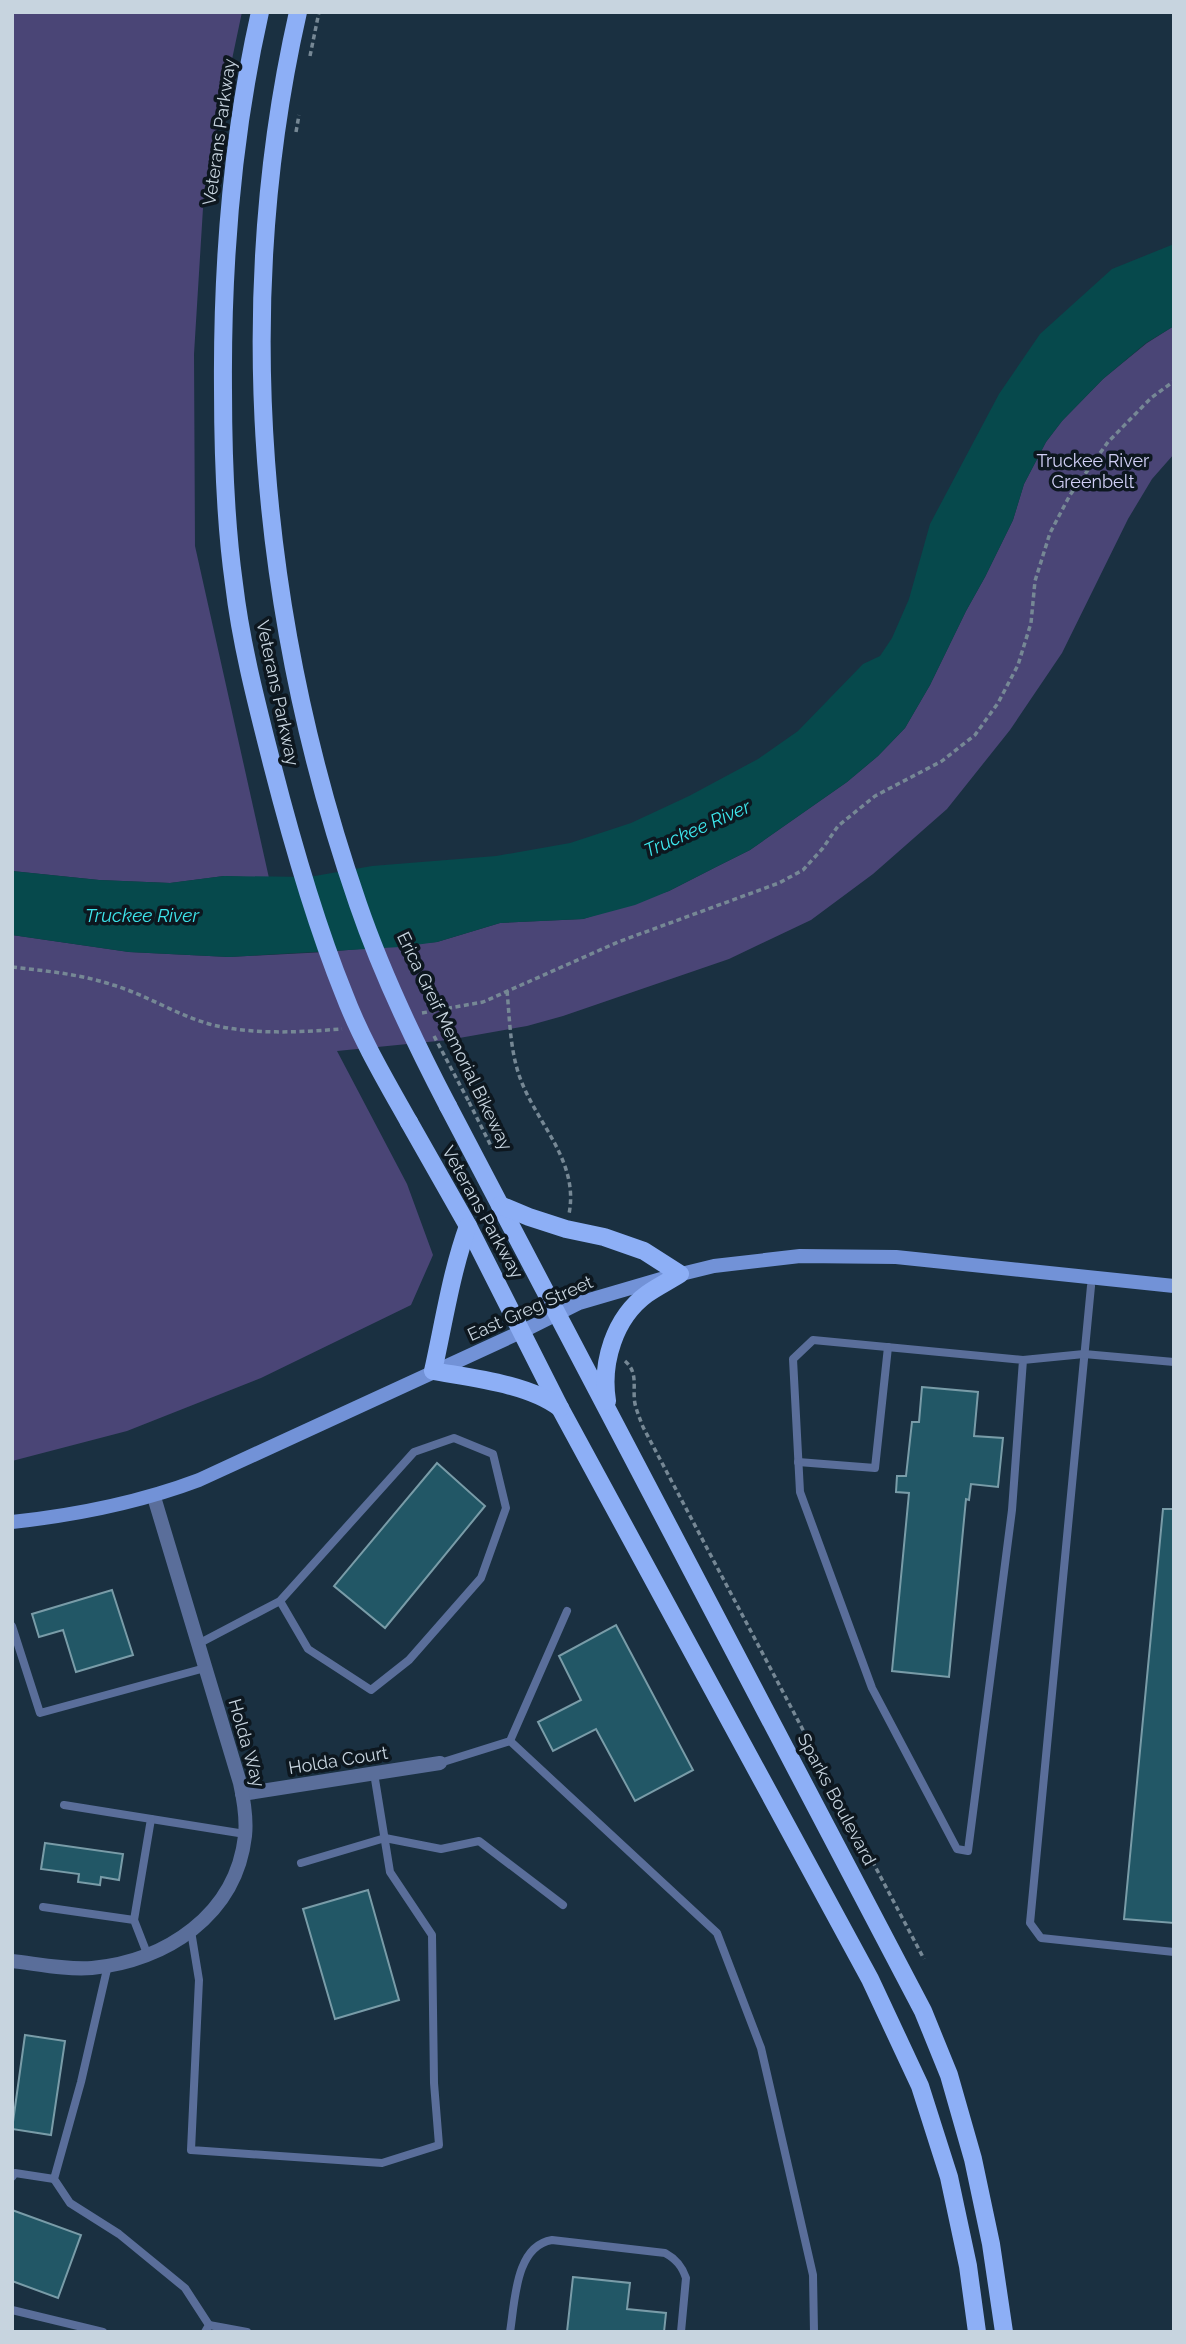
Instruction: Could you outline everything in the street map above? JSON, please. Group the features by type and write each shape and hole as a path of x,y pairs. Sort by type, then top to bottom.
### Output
{"main road":[{"name":"Veterans Parkway","path":"260,12 234,157 226,245 222,337 223,458 234,585 258,711 288,828 318,924 345,997 409,1122 523,1331"},
{"name":"Veterans Parkway","path":"298,12 272,160 264,246 261,336 267,455 279,582 301,702 346,868 385,973 422,1055 557,1312"},
{"path":"500,1205 566,1230 604,1237 643,1251 680,1274 645,1296 624,1320 613,1339 604,1384 609,1412"},
{"path":"468,1226 457,1257 433,1371 529,1392 546,1397 560,1408"},
{"name":"East Greg Street","path":"12,1522 106,1509 154,1497 246,1461 523,1331 557,1312 597,1297 680,1274 754,1260 856,1255 1174,1286"},
{"name":"Sparks Boulevard","path":"557,1312 923,2011 949,2075 973,2159 991,2244 1004,2332"},
{"path":"523,1331 560,1408 870,1979 920,2086 949,2177 968,2266 977,2332"}],"street":[{"name":"Holda Way","path":"12,1961 90,1968 131,1962 148,1956 177,1942 215,1906 239,1861 245,1834 242,1794 154,1497"},
{"name":"Holda Court","path":"242,1794 440,1763"}],"lane":[{"path":"1091,1286 1030,1923 1041,1938 1174,1952"},
{"path":"1023,1360 1012,1510 968,1851 957,1849 872,1688 800,1492 793,1359 813,1340 1023,1360 1084,1354 1174,1362"},
{"path":"798,1462 875,1468 888,1347"},
{"path":"198,1644 280,1601 414,1451 454,1438 493,1454 506,1508 481,1578 410,1660 371,1690 308,1648 280,1601"},
{"path":"440,1763 510,1741 567,1611"},
{"path":"12,1626 40,1713 205,1668"},
{"path":"510,1741 717,1933 761,2048 813,2275 814,2332"},
{"path":"191,1931 199,1980 191,2150 382,2163 439,2145 434,2083 432,1935 390,1872 374,1773"},
{"path":"64,1805 245,1834"},
{"path":"148,1956 134,1920 151,1819"},
{"path":"301,1863 384,1838 441,1849 480,1841 563,1905"},
{"path":"43,1907 134,1920"},
{"path":"54,2179 81,2082 108,1965"},
{"path":"12,2176 15,2173 54,2179 70,2203 119,2234 185,2288 207,2328 247,2332"},
{"path":"510,2332 521,2270 526,2258 541,2242 552,2240 665,2253 673,2257 684,2270 686,2278 681,2332"},
{"path":"12,2310 103,2332"}],"path":[{"path":"308,65 319,12"},
{"path":"294,141 301,103"},
{"path":"567,1219 571,1201 570,1178 522,1084 514,1061 508,991 618,942 779,883 803,870 838,826 875,796 942,761 975,734 999,703 1018,665 1031,623 1035,581 1050,533 1070,495 1108,442 1150,398 1174,381"},
{"path":"12,967 72,974 113,985 212,1025 278,1032 345,1028"},
{"name":"Erica Greif Memorial Bikeway","path":"427,1021 420,1011 483,1002 508,991"},
{"name":"Erica Greif Memorial Bikeway","path":"433,1032 493,1149"},
{"path":"625,1361 632,1366 635,1404 643,1427 924,1959"}],"green space":[{"path":"12,12 242,12 204,192 194,354 195,546 269,878 224,876 170,883 99,880 12,871"},
{"name":"Truckee River Greenbelt","path":"1174,326 1174,454 1152,479 1128,519 1062,653 1010,730 947,809 873,874 811,920 729,959 527,1026 448,1040 337,1051 407,1184 433,1255 411,1305 261,1378 127,1431 12,1461 12,935 129,952 229,957 437,942 500,923 583,919 669,891 750,850 847,782 905,728 985,577 1013,520 1024,484 1046,442 1062,421 1103,379 1147,343"}],"water":[{"name":"Truckee River","path":"1174,244 1174,326 1146,343 1103,379 1062,421 1046,442 1024,484 1013,520 985,577 905,728 847,782 750,850 635,905 583,919 500,923 437,942 400,947 229,957 129,952 12,935 12,871 99,880 170,883 224,876 309,877 372,866 496,856 570,843 631,823 758,759 798,731 863,664 880,656 892,638 909,599 930,524 999,394 1040,334 1112,269"}],"building":[{"path":"922,1387 978,1392 974,1436 1003,1438 998,1487 971,1484 969,1500 966,1499 949,1677 892,1671 909,1493 896,1492 897,1476 906,1476 912,1422 919,1422"},
{"path":"437,1463 485,1506 385,1628 334,1586"},
{"path":"1163,1509 1174,1509 1174,1923 1124,1919"},
{"path":"112,1590 133,1655 76,1672 63,1630 39,1637 32,1614"},
{"path":"616,1625 693,1770 635,1801 596,1729 553,1751 538,1722 581,1700 559,1656"},
{"path":"45,1843 123,1854 119,1880 101,1877 100,1885 78,1882 79,1874 41,1869"},
{"path":"368,1890 399,2000 335,2019 303,1909"},
{"path":"25,2035 65,2041 51,2135 12,2129"},
{"path":"12,2210 81,2235 58,2298 12,2281"},
{"path":"573,2277 630,2283 627,2309 666,2313 664,2332 567,2332"}]}
